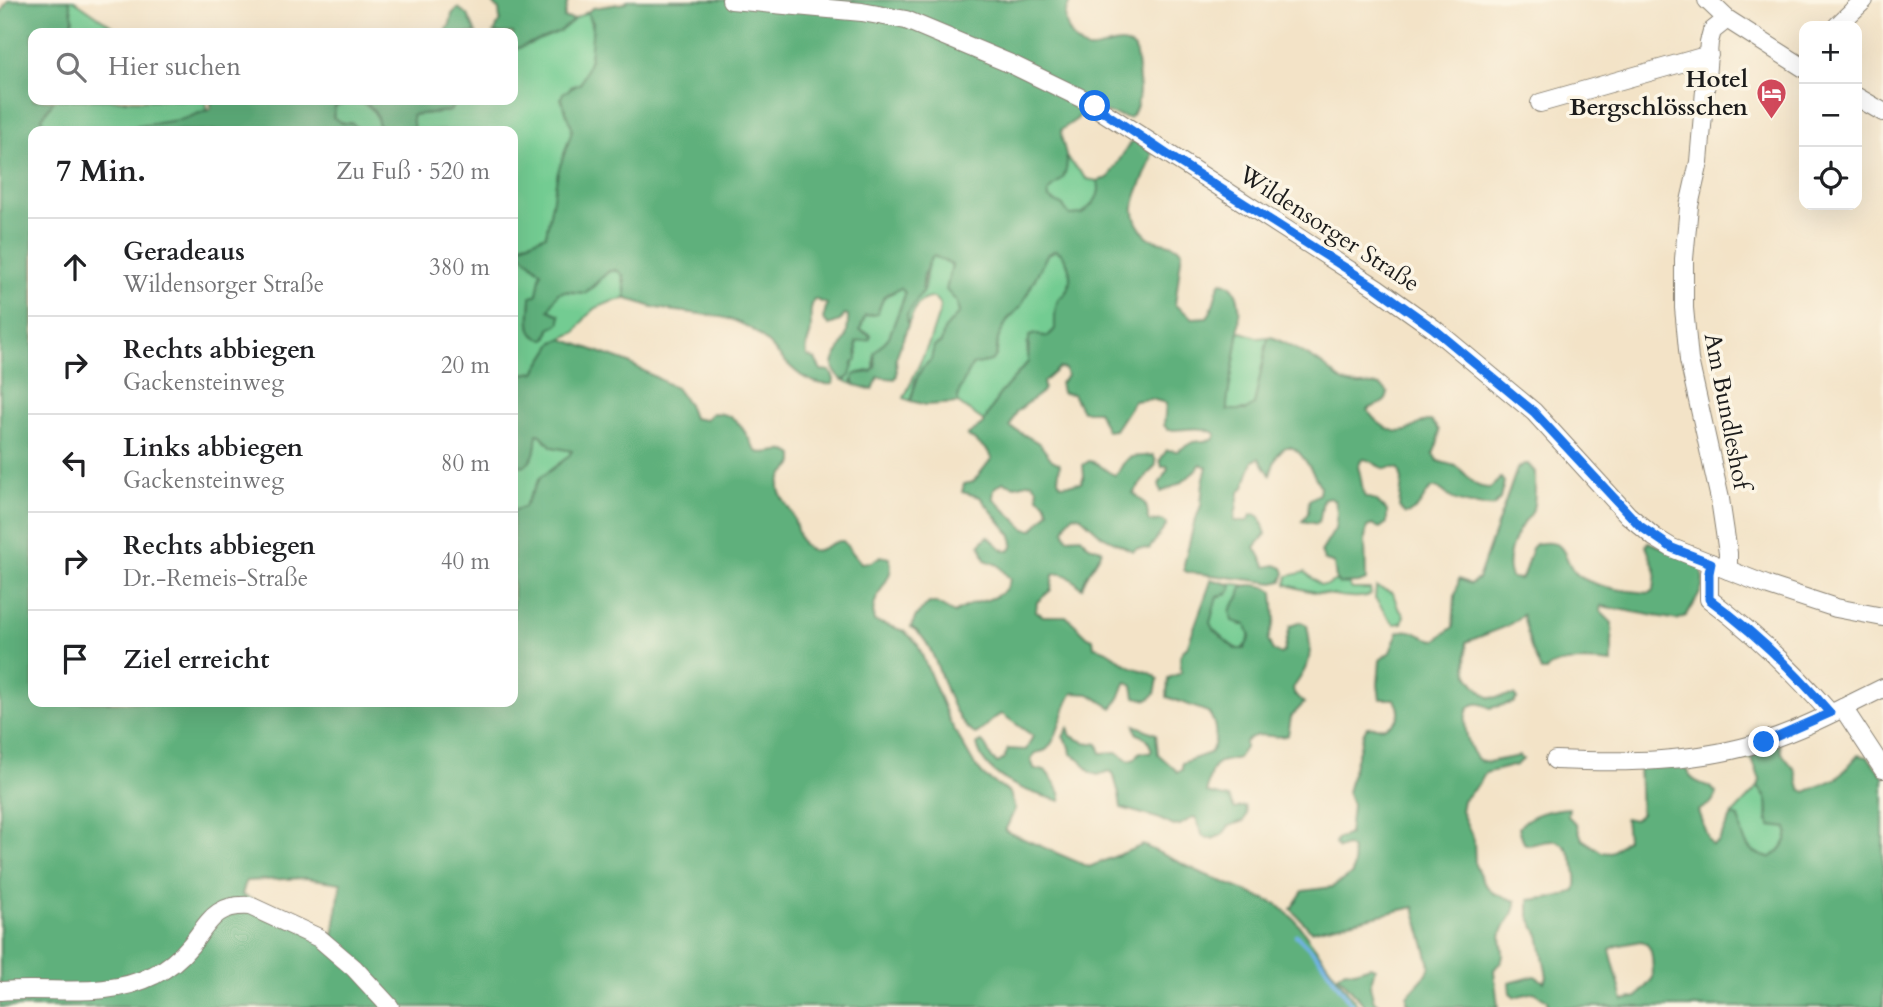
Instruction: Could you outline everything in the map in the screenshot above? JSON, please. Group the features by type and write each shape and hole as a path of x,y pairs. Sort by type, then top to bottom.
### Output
{"street":[{"name":"Wildensorger Straße","path":"731,0 862,12 906,20 1012,64 1095,106 1366,280 1433,328 1534,412 1640,526 1672,548 1824,604 1883,617"},
{"path":"1707,0 1727,19 1799,61"},
{"path":"1717,0 1727,19"},
{"path":"1842,21 1864,0"},
{"name":"Am Bundleshof","path":"1727,19 1712,31 1699,162 1689,206 1684,259 1684,309 1689,360 1720,499 1728,553 1720,566 1709,573 1709,599 1727,612 1813,693 1837,710"},
{"path":"1540,103 1709,55"},
{"path":"1862,100 1883,113"},
{"path":"1555,760 1625,762 1688,758 1735,750 1764,742 1883,688"},
{"path":"1837,710 1883,769"},
{"path":"0,991 108,990 153,976 177,960 208,920 220,911 241,905 250,906 319,938 354,968 390,1007"}],"green space":[{"path":"8,0 69,0 73,18 70,28 28,28 28,105 51,105 42,118 43,126 28,126 28,707 518,707 518,509 524,507 540,478 572,451 552,447 537,434 535,452 531,459 524,466 518,464 518,371 523,374 535,372 554,342 563,339 627,362 676,388 688,404 693,418 705,420 712,413 729,416 740,425 757,452 785,451 794,455 794,463 780,480 779,490 807,548 819,550 834,542 843,541 861,563 871,562 881,556 889,558 890,573 875,602 874,621 904,631 917,643 950,722 974,764 984,776 1010,793 1015,809 1005,831 1089,867 1143,845 1277,904 1295,920 1359,1007 0,1007 0,14","holes":["305,878 341,883 333,936 242,895 246,881"]},
{"path":"69,0 74,0 115,28 70,28 73,18"},
{"path":"478,0 568,0 564,18 575,19 559,32 518,48 518,28 496,28 500,20 499,10 491,1"},
{"path":"628,0 1071,0 1065,19 1076,43 1093,49 1118,43 1135,49 1139,96 1134,113 1129,118 1085,108 1077,119 1061,130 1067,158 1066,169 1063,178 1048,192 1049,198 1063,206 1070,215 1082,214 1098,195 1097,181 1108,178 1130,143 1134,141 1152,153 1137,194 1134,215 1138,226 1147,236 1182,251 1175,305 1193,318 1207,317 1221,282 1232,287 1238,300 1238,338 1227,410 1246,410 1254,405 1267,342 1269,337 1274,338 1312,358 1346,383 1374,385 1384,389 1388,393 1385,401 1368,410 1374,419 1384,426 1401,432 1431,421 1439,430 1433,454 1438,461 1455,466 1478,486 1490,488 1501,478 1504,482 1500,499 1494,506 1484,506 1455,500 1433,488 1417,508 1405,514 1399,507 1402,480 1399,469 1383,468 1362,459 1358,467 1365,497 1376,500 1387,511 1387,523 1380,528 1372,525 1367,527 1366,580 1339,584 1334,564 1324,560 1321,552 1335,529 1335,501 1329,497 1323,499 1317,524 1302,521 1308,513 1309,500 1319,494 1320,486 1303,457 1291,447 1285,448 1277,455 1270,475 1259,458 1253,461 1244,487 1239,493 1234,521 1248,521 1251,515 1255,514 1260,517 1266,534 1255,547 1266,567 1276,565 1283,568 1285,573 1282,581 1274,583 1187,572 1184,570 1184,564 1201,505 1207,467 1201,464 1184,481 1161,492 1159,484 1168,469 1167,466 1162,467 1160,460 1167,450 1177,451 1193,442 1213,440 1216,434 1198,429 1168,430 1164,425 1166,403 1151,399 1134,401 1115,430 1107,431 1098,411 1082,411 1073,394 1062,393 1060,383 1067,376 1065,369 1059,368 1043,382 1042,392 1016,412 1010,427 1039,443 1052,460 1060,464 1058,480 1061,485 1081,483 1084,476 1083,465 1089,461 1115,475 1128,459 1153,455 1156,465 1133,493 1145,505 1150,522 1162,520 1166,526 1149,549 1138,548 1133,551 1102,536 1080,516 1074,515 1066,526 1067,538 1081,537 1089,546 1102,550 1082,588 1066,575 1053,575 1051,590 1037,602 1036,611 1043,616 1066,616 1093,639 1094,647 1104,649 1128,665 1158,679 1155,694 1148,700 1135,697 1133,686 1125,683 1112,708 1089,694 1073,693 1050,746 1035,753 1031,760 1035,770 1045,770 1058,789 1061,801 1010,783 989,767 977,744 982,742 992,759 998,763 1004,759 1008,749 1026,750 1033,736 1002,714 975,734 955,711 929,648 911,627 916,616 929,603 936,603 954,613 997,596 1008,585 1010,579 998,565 985,560 980,544 988,536 1002,549 1009,551 1013,546 1012,536 980,497 962,492 964,484 973,482 992,458 987,450 967,435 982,425 999,395 1028,362 1029,336 1046,336 1055,329 1057,303 1069,287 1067,262 1056,250 1047,255 1021,306 1007,320 998,339 996,356 991,361 972,365 961,388 958,403 926,405 911,401 917,379 931,360 934,346 941,343 944,330 959,313 957,302 946,290 952,265 934,256 924,274 922,292 907,315 908,325 896,358 897,375 895,379 878,377 873,390 855,385 853,378 855,374 871,372 876,367 874,353 889,337 904,298 905,293 901,288 884,296 877,314 865,316 860,330 871,336 869,340 856,342 857,360 853,363 850,376 843,380 834,369 833,363 846,337 848,315 845,314 840,321 829,325 823,319 827,304 814,299 807,356 815,359 821,370 830,371 833,384 818,383 795,371 765,340 742,324 722,317 657,308 626,299 624,276 616,270 609,271 585,293 558,293 549,310 560,315 560,323 550,329 546,339 539,338 531,330 530,317 531,297 537,294 541,272 521,253 519,246 546,235 558,172 572,128 561,98 563,93 581,83 590,59 593,23 587,12 593,8 625,3","holes":["1003,482 1015,486 1032,482 1037,488 1038,497 1045,502 1049,511 1033,530 1025,529 993,498 994,489"]},
{"path":"458,8 468,15 474,28 448,28 452,14"},
{"path":"587,12 592,28 590,57 581,83 572,86 561,98 572,128 558,172 546,235 542,239 524,243 541,272 537,295 531,298 531,327 535,336 548,337 555,313 549,308 558,293 587,291 609,272 622,273 626,299 596,308 576,332 554,342 535,372 523,374 518,371 518,126 413,126 411,115 450,111 453,105 518,105 518,48"},
{"path":"51,105 206,105 207,110 184,119 151,126 43,126 42,118"},
{"path":"211,105 341,105 335,106 333,117 342,123 352,123 355,126 139,126 183,119 211,109"},
{"path":"366,105 373,110 378,126 354,126 340,122 333,117 335,106"},
{"path":"367,105 453,105 450,111 412,115 413,126 378,126"},
{"path":"1068,159 1087,179 1097,181 1099,186 1095,201 1078,216 1070,215 1063,206 1049,198 1048,192 1065,173"},
{"path":"1056,250 1067,263 1070,281 1058,304 1055,329 1048,336 1039,336 1027,344 1028,362 999,395 984,421 958,403 961,388 972,365 997,352 998,339 1007,321 1021,306 1047,255"},
{"path":"935,256 952,265 947,286 957,302 959,313 944,331 941,343 933,351 931,360 922,368 915,381 911,401 904,398 929,343 940,304 934,298 928,298 917,306 908,325 906,319 924,289 929,263"},
{"path":"901,288 905,294 889,337 874,358 874,370 858,373 852,381 855,385 843,380 847,379 858,354 856,341 869,340 871,336 860,330 865,316 877,314 884,297"},
{"path":"1239,331 1259,338 1269,337 1254,405 1236,411 1226,407"},
{"path":"536,434 541,434 546,442 572,451 540,478 524,507 518,509 518,466 535,450"},
{"path":"1528,464 1535,472 1534,503 1531,514 1519,530 1510,552 1508,566 1512,578 1520,579 1523,576 1532,548 1536,544 1548,543 1561,548 1571,567 1584,579 1608,587 1650,593 1654,590 1656,572 1646,546 1648,542 1699,561 1703,585 1686,616 1677,620 1601,606 1600,611 1612,623 1612,663 1566,662 1541,671 1531,648 1523,615 1507,626 1466,642 1467,671 1477,686 1490,698 1514,695 1517,699 1513,703 1490,708 1479,704 1472,705 1467,711 1466,731 1473,752 1479,760 1488,762 1519,756 1523,759 1517,765 1485,773 1480,783 1463,800 1461,811 1474,840 1475,865 1484,883 1493,893 1516,901 1516,906 1502,933 1503,956 1494,970 1498,1007 1412,1007 1407,1002 1407,996 1427,974 1430,965 1414,907 1311,931 1291,909 1303,891 1332,887 1352,874 1354,863 1351,848 1346,846 1339,849 1335,844 1337,839 1349,834 1352,805 1347,792 1364,732 1367,727 1390,725 1397,719 1399,712 1394,699 1380,699 1380,660 1390,652 1398,632 1413,632 1436,640 1453,627 1459,579 1470,584 1478,579 1517,469"},
{"path":"1305,572 1320,585 1336,580 1339,584 1348,584 1352,589 1370,589 1371,594 1343,596 1286,584 1288,576"},
{"path":"1210,579 1232,585 1229,593 1217,597 1210,623 1235,649 1244,649 1250,637 1246,625 1232,621 1230,611 1242,587 1253,585 1273,592 1275,620 1268,640 1273,651 1280,654 1284,652 1290,626 1301,622 1307,625 1310,644 1307,665 1293,688 1294,694 1304,703 1291,717 1288,735 1261,735 1250,738 1245,742 1245,748 1238,758 1220,762 1212,771 1207,793 1229,798 1234,809 1245,806 1247,814 1244,821 1229,826 1222,835 1212,839 1203,837 1196,818 1174,826 1157,818 1121,808 1113,773 1091,773 1080,759 1071,754 1063,737 1068,728 1071,736 1098,744 1101,753 1117,752 1129,761 1135,759 1140,752 1150,753 1152,750 1147,739 1136,733 1135,725 1156,734 1158,754 1178,772 1182,770 1182,763 1210,753 1215,732 1208,712 1167,697 1168,678 1181,673 1180,657 1187,647"},
{"path":"1229,583 1244,585 1231,608 1240,625 1246,625 1249,632 1249,641 1241,650 1214,631 1210,624 1215,600 1231,590 1232,585"},
{"path":"1376,587 1393,593 1398,608 1404,615 1402,623 1394,624 1387,616 1375,599"},
{"path":"1779,743 1781,752 1795,770 1800,789 1805,792 1838,778 1858,755 1868,757 1883,776 1883,1007 1548,1007 1547,1000 1534,992 1515,997 1510,993 1509,983 1535,976 1544,982 1547,977 1539,935 1529,916 1529,900 1563,896 1575,890 1576,884 1573,862 1562,844 1556,841 1528,845 1524,843 1519,828 1523,823 1541,813 1569,808 1568,816 1577,825 1582,839 1602,852 1611,853 1627,839 1625,818 1634,820 1641,814 1639,763 1683,761 1691,777 1717,794 1711,803 1698,811 1712,845 1718,842 1732,815 1739,817 1743,838 1749,848 1769,858 1783,846 1787,828 1770,826 1766,798 1758,787 1760,780 1752,759 1730,763 1722,759","holes":["1641,941 1652,956 1653,978 1637,997 1623,1000 1610,950 1616,946"]},
{"path":"1758,787 1768,801 1767,821 1787,827 1788,831 1782,847 1769,858 1748,846 1742,836 1741,823 1732,815"},
{"path":"1370,966 1375,968 1370,986 1374,1001 1382,1007 1366,1007 1338,975 1345,970 1355,971"}],"waterway":[{"path":"1296,935 1320,959 1353,1007"}],"place":[{"name":"Hotel Bergschlösschen","path":"1771,120"}],"route":[{"path":"1095,106 1322,251 1433,328 1546,423 1640,526 1672,548 1711,563 1709,599 1727,612 1813,693 1830,713 1764,742"}]}
